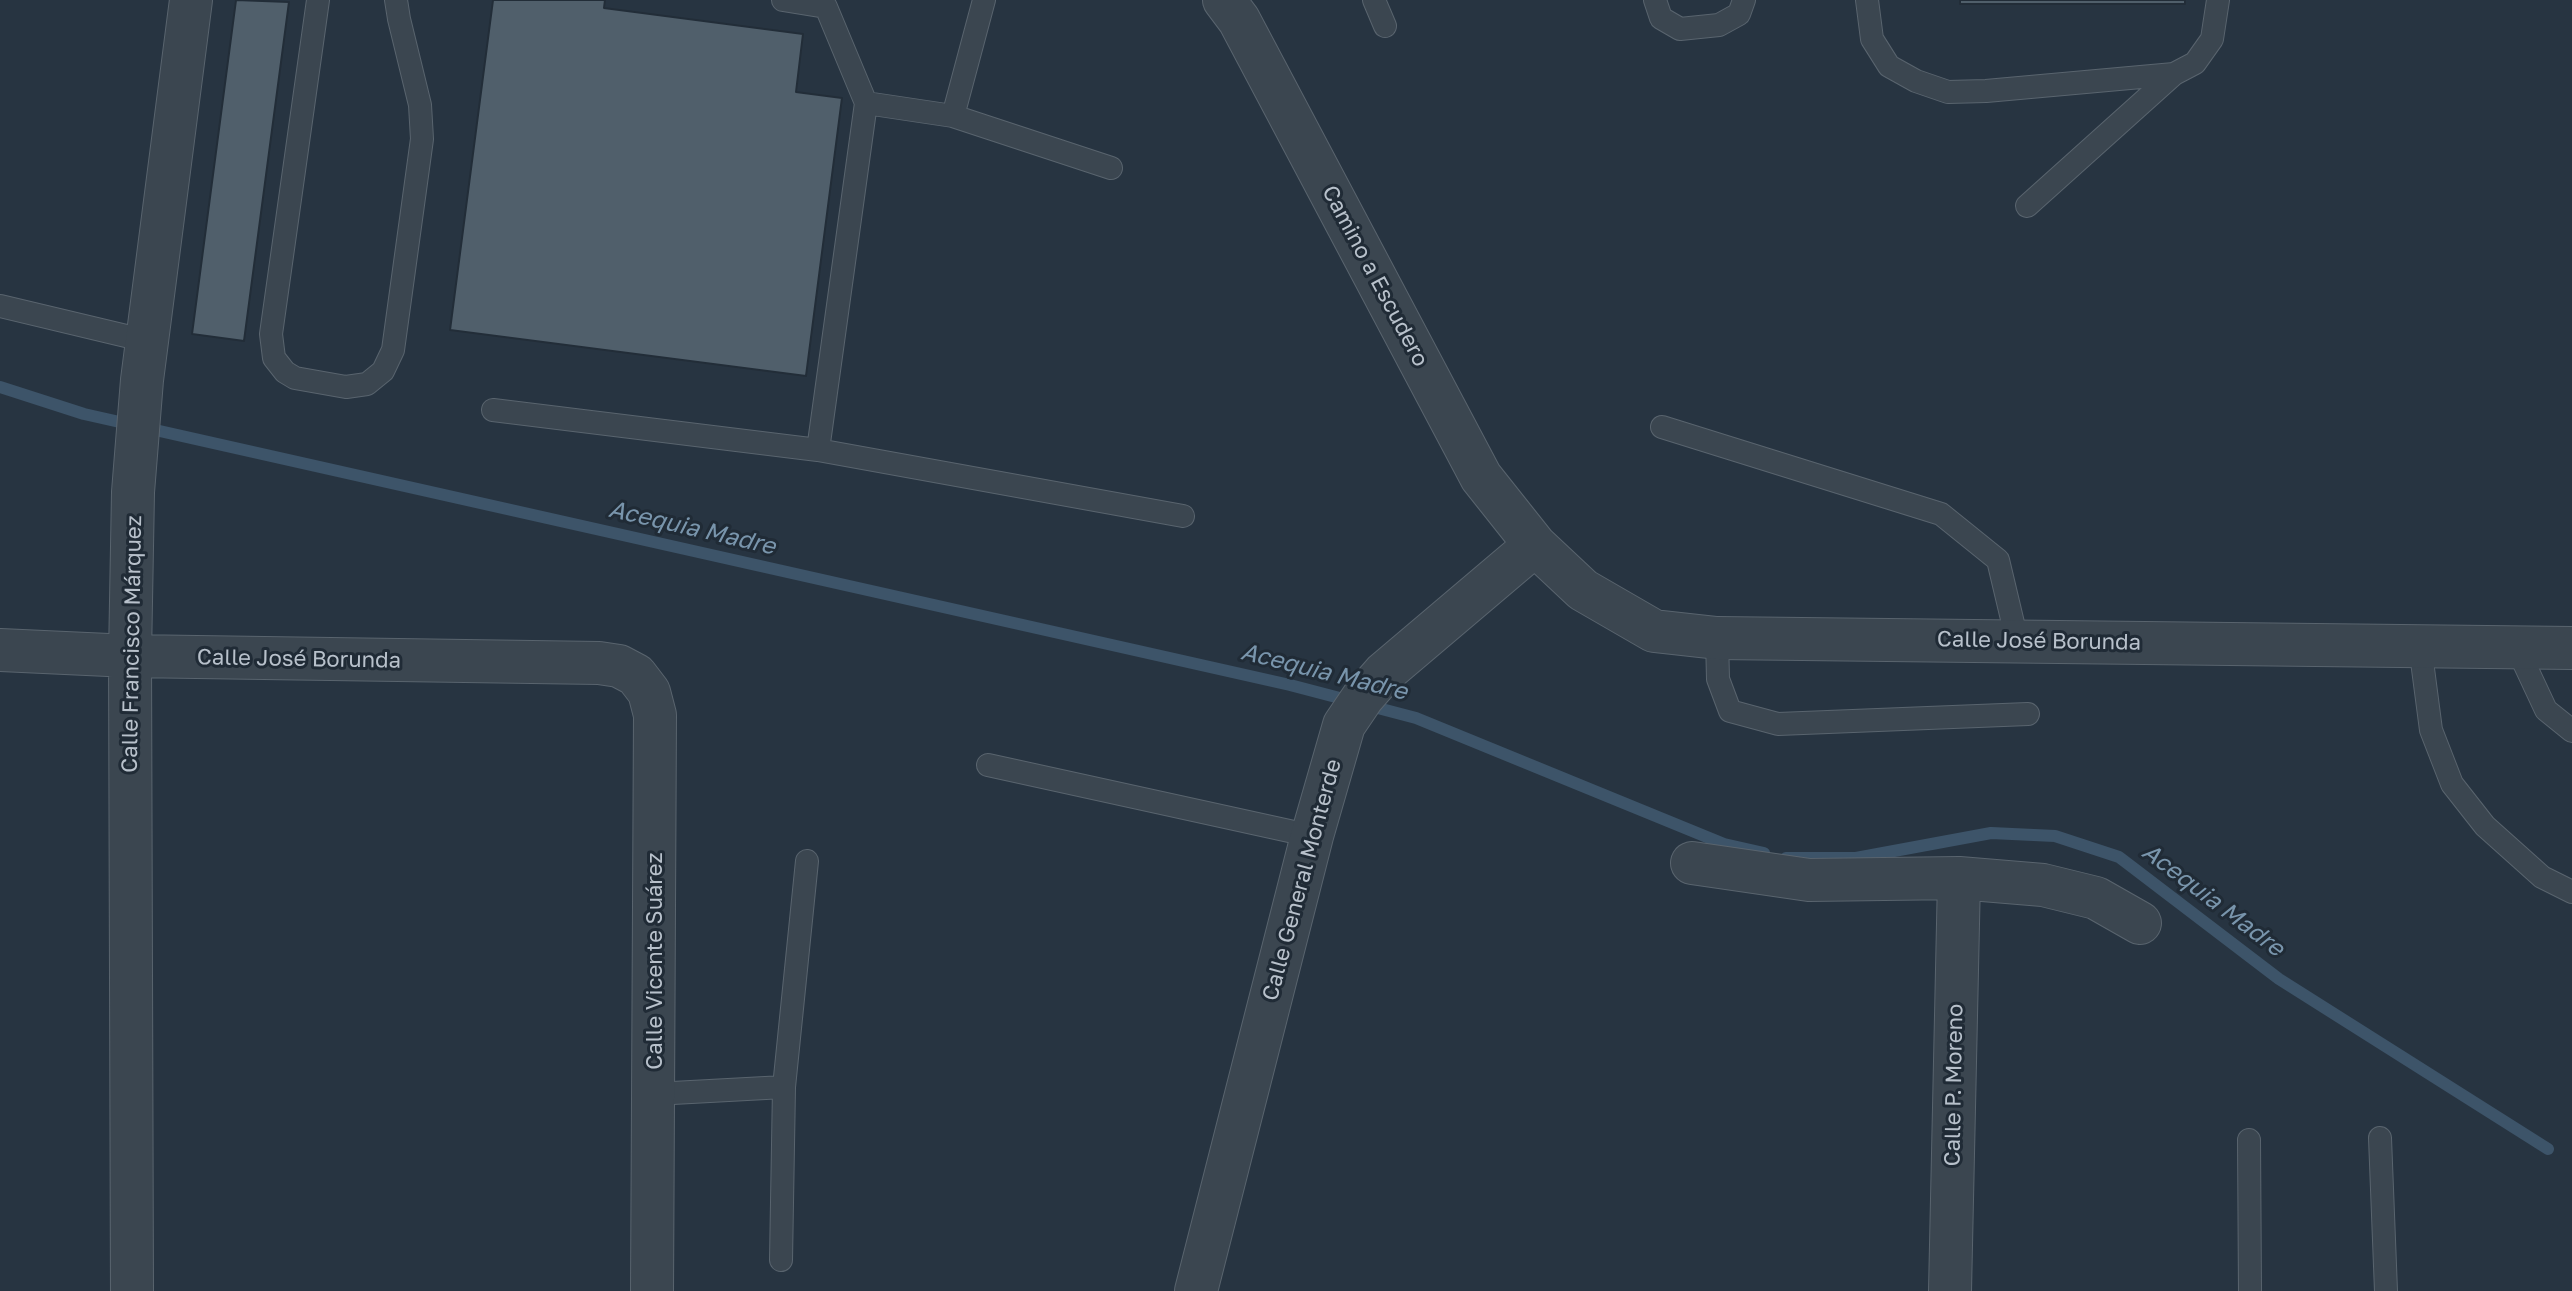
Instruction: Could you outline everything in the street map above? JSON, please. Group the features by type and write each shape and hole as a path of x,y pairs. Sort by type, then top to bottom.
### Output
{"street":[{"name":"Calle Francisco Márquez","path":"132,1291 130,656 133,492 144,361 191,0"},
{"name":"Camino a Escudero","path":"1224,0 1239,20 1481,477 1535,545"},
{"name":"Calle José Borunda","path":"1535,545 1583,590 1654,631 1717,638 2572,648"},
{"name":"Calle General Monterde","path":"1196,1291 1312,836 1344,725 1384,673 1535,545"},
{"name":"Calle José Borunda","path":"0,650 130,656 599,663"},
{"name":"Calle Vicente Suárez","path":"599,663 619,666 636,675 649,692 655,715 652,1291"},
{"path":"1692,863 1809,880 1959,878 2056,888 2096,898 2140,923"},
{"name":"Calle P. Moreno","path":"1950,1291 1959,878"}],"lane":[{"path":"318,0 271,334 274,358 285,372 295,378 346,387 367,384 383,371 393,350 422,139 420,105 396,0"},
{"path":"783,0 826,3 866,103 818,450"},
{"path":"953,116 984,0"},
{"path":"1374,0 1385,26"},
{"path":"1655,0 1661,18 1680,29 1719,25 1739,14 1744,0"},
{"path":"1867,0 1872,39 1889,66 1916,81 1948,92 2174,74"},
{"path":"2027,206 2174,74 2195,63 2212,39 2218,0"},
{"path":"866,103 953,116 1111,168"},
{"path":"0,306 144,361"},
{"path":"493,410 818,450 1183,516"},
{"path":"1662,427 1941,514 1998,560 2017,640"},
{"path":"1717,638 1718,679 1730,711 1778,724 2028,714"},
{"path":"2420,646 2431,730 2452,784 2485,826 2542,877 2572,892"},
{"path":"2517,648 2546,710 2572,731"},
{"path":"988,765 1312,836"},
{"path":"781,1260 784,1087 807,861"},
{"path":"654,1094 784,1087"},
{"path":"2380,1138 2386,1291"},
{"path":"2249,1140 2250,1291"}],"building":[{"path":"236,0 289,2 244,341 192,334"},
{"path":"493,0 605,0 604,8 803,34 796,92 842,98 806,376 450,330"},
{"path":"1960,0 2185,0 2185,4 1960,4"}],"waterway":[{"name":"Acequia Madre","path":"0,387 84,414 1290,685 1416,718 1724,844 1764,853"},
{"name":"Acequia Madre","path":"1786,858 1856,858 1991,833 2055,836 2119,857 2279,979 2548,1149"}]}
